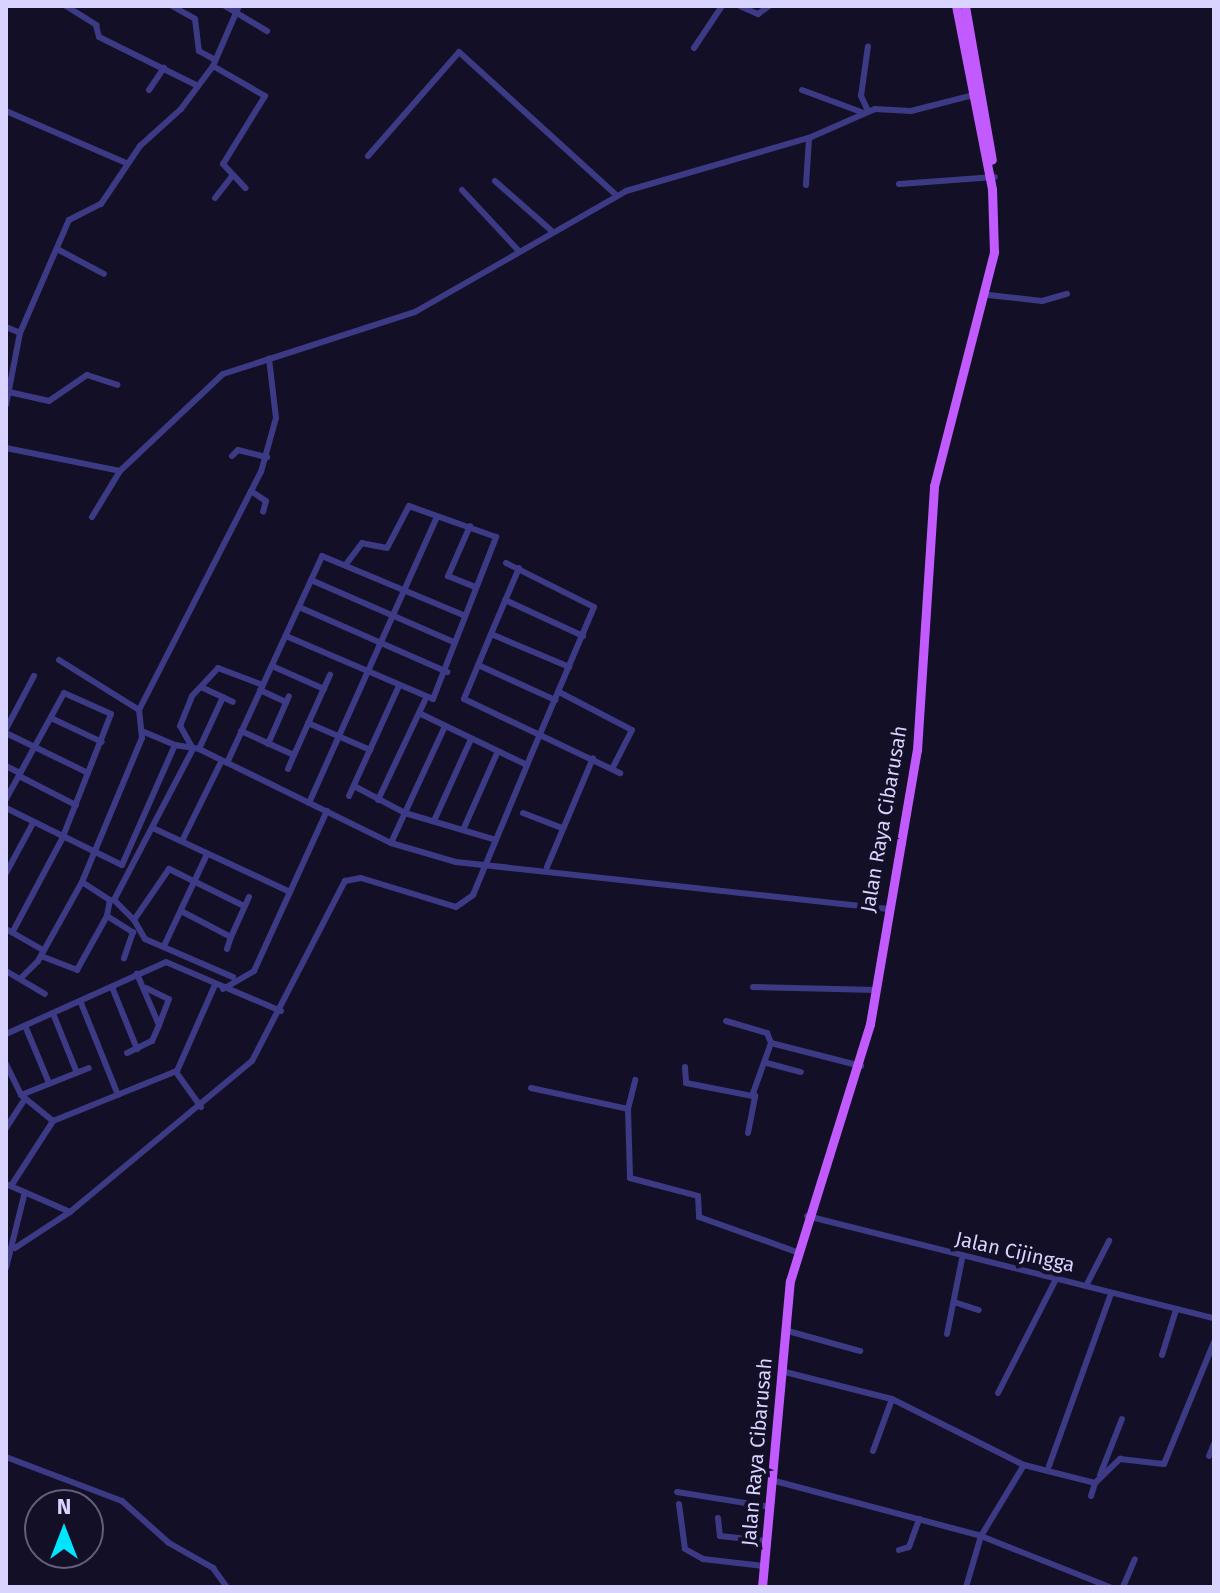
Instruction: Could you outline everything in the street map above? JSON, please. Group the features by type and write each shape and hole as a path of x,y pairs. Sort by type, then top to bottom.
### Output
{"main road":[{"name":"Jalan Raya Cibarusah","path":"887,908 921,741 937,487 988,295 999,226 993,178 956,6"},
{"name":"Jalan Raya Cibarusah","path":"965,6 976,94"},
{"name":"Jalan Raya Cibarusah","path":"764,1587 788,1331 807,1216 863,1066 887,908 920,731 934,486 994,252 993,178"},
{"name":"Jalan Raya Cibarusah","path":"764,1587 797,1252 861,1066 876,990 882,938"}],"street":[{"path":"66,6 96,25 99,37 198,86"},
{"path":"172,6 195,19 196,46 214,63 265,96 224,161 245,188"},
{"path":"225,6 238,9 267,31"},
{"path":"694,48 722,6"},
{"path":"740,6 758,14 769,6"},
{"path":"6,405 20,333 69,220 101,204 126,163 198,86 214,63 238,9"},
{"path":"866,112 861,96 868,46"},
{"path":"368,156 459,52 617,196"},
{"path":"149,90 164,68"},
{"path":"802,90 866,112 911,111 976,94"},
{"path":"6,111 126,163"},
{"path":"92,517 120,471 208,384 269,358 415,312 518,250 617,196 809,138 866,112"},
{"path":"806,185 809,138"},
{"path":"215,198 233,175"},
{"path":"899,184 993,178"},
{"path":"495,181 552,231"},
{"path":"462,190 518,250"},
{"path":"57,249 104,274"},
{"path":"988,295 1042,301 1067,294"},
{"path":"6,327 20,333"},
{"path":"20,979 42,953 95,855 142,731 139,710 267,457 276,418 269,358"},
{"path":"9,392 49,401 85,376 117,385"},
{"path":"6,448 120,471"},
{"path":"232,456 241,450 267,457"},
{"path":"251,491 266,501 263,512"},
{"path":"347,563 362,543 387,548 408,506 496,537 451,641"},
{"path":"309,803 437,517"},
{"path":"470,526 448,576 475,587"},
{"path":"182,841 241,731 322,556 347,563 463,615"},
{"path":"15,1248 70,1212 201,1107 252,1061 281,1011 345,881 361,878 456,907 473,895 493,839 583,636 591,601 506,563"},
{"path":"519,568 464,699 620,773"},
{"path":"286,636 425,700 433,699 458,649 451,641 311,580"},
{"path":"505,600 583,636"},
{"path":"299,607 447,672"},
{"path":"491,634 569,667"},
{"path":"59,660 139,710"},
{"path":"478,665 632,730 612,769"},
{"path":"272,666 324,689"},
{"path":"196,749 180,724 201,687 218,668 287,699 268,744"},
{"path":"288,769 330,675"},
{"path":"34,676 6,731 88,773"},
{"path":"349,796 399,686"},
{"path":"201,687 233,702"},
{"path":"6,799 35,745 69,692 112,715 62,839 9,931 42,953 77,970 107,916 110,900 82,882"},
{"path":"223,697 155,829 114,897 134,920 139,935 233,977"},
{"path":"378,800 425,700"},
{"path":"419,713 527,765"},
{"path":"51,718 102,742"},
{"path":"308,723 370,750"},
{"path":"391,843 445,726"},
{"path":"142,731 225,762 391,843 481,871 547,867 887,908"},
{"path":"241,731 294,755"},
{"path":"434,821 471,739"},
{"path":"6,808 95,855 125,863 175,745"},
{"path":"463,830 498,751"},
{"path":"547,867 560,827 593,758"},
{"path":"6,766 76,805"},
{"path":"354,786 405,813 493,839"},
{"path":"70,1212 9,1185 53,1121 176,1072 219,987 233,977 254,971 327,811"},
{"path":"523,813 560,827"},
{"path":"6,873 33,823"},
{"path":"155,829 290,892"},
{"path":"164,946 207,854"},
{"path":"134,920 166,870 244,906"},
{"path":"227,949 249,897"},
{"path":"181,911 231,937"},
{"path":"107,916 134,934 124,958"},
{"path":"6,1034 54,1016 137,974 171,962 219,987 281,1011"},
{"path":"6,971 45,994"},
{"path":"137,974 159,1025"},
{"path":"112,987 137,1049"},
{"path":"127,1053 152,1041 169,999 145,987"},
{"path":"753,987 876,990"},
{"path":"81,1003 118,1095"},
{"path":"54,1016 77,1073"},
{"path":"726,1021 767,1033 771,1043 748,1133"},
{"path":"26,1028 49,1083"},
{"path":"771,1043 861,1066"},
{"path":"767,1063 801,1072"},
{"path":"6,1064 23,1097 53,1121"},
{"path":"685,1067 686,1083 755,1096"},
{"path":"6,1128 9,1115 23,1097 89,1068"},
{"path":"176,1072 201,1107"},
{"path":"635,1080 628,1109 629,1177 698,1196 699,1217 797,1252"},
{"path":"6,1081 15,1084"},
{"path":"531,1088 628,1109"},
{"path":"6,1268 15,1248 25,1192"},
{"name":"Jalan Cijingga","path":"807,1216 962,1259 1057,1277 1111,1294 1214,1318"},
{"path":"1086,1286 1109,1241"},
{"path":"947,1334 962,1259"},
{"path":"998,1393 1057,1277"},
{"path":"1049,1466 1111,1294"},
{"path":"954,1302 979,1310"},
{"path":"1162,1355 1176,1310"},
{"path":"788,1331 860,1351"},
{"path":"1097,1481 1120,1459 1166,1462 1214,1342"},
{"path":"785,1372 892,1399 1024,1465 1049,1466 1097,1481"},
{"path":"873,1451 892,1399"},
{"path":"1091,1496 1122,1419"},
{"path":"1209,1456 1214,1444"},
{"path":"6,1457 122,1501 169,1543 213,1568 227,1587"},
{"path":"966,1587 981,1536 1024,1465"},
{"path":"775,1481 981,1536 1110,1587"},
{"path":"677,1492 771,1507"},
{"path":"679,1504 685,1549 703,1559 764,1566"},
{"path":"718,1518 720,1536 767,1541"},
{"path":"899,1550 909,1547 919,1519"},
{"path":"1123,1587 1135,1559"}]}
